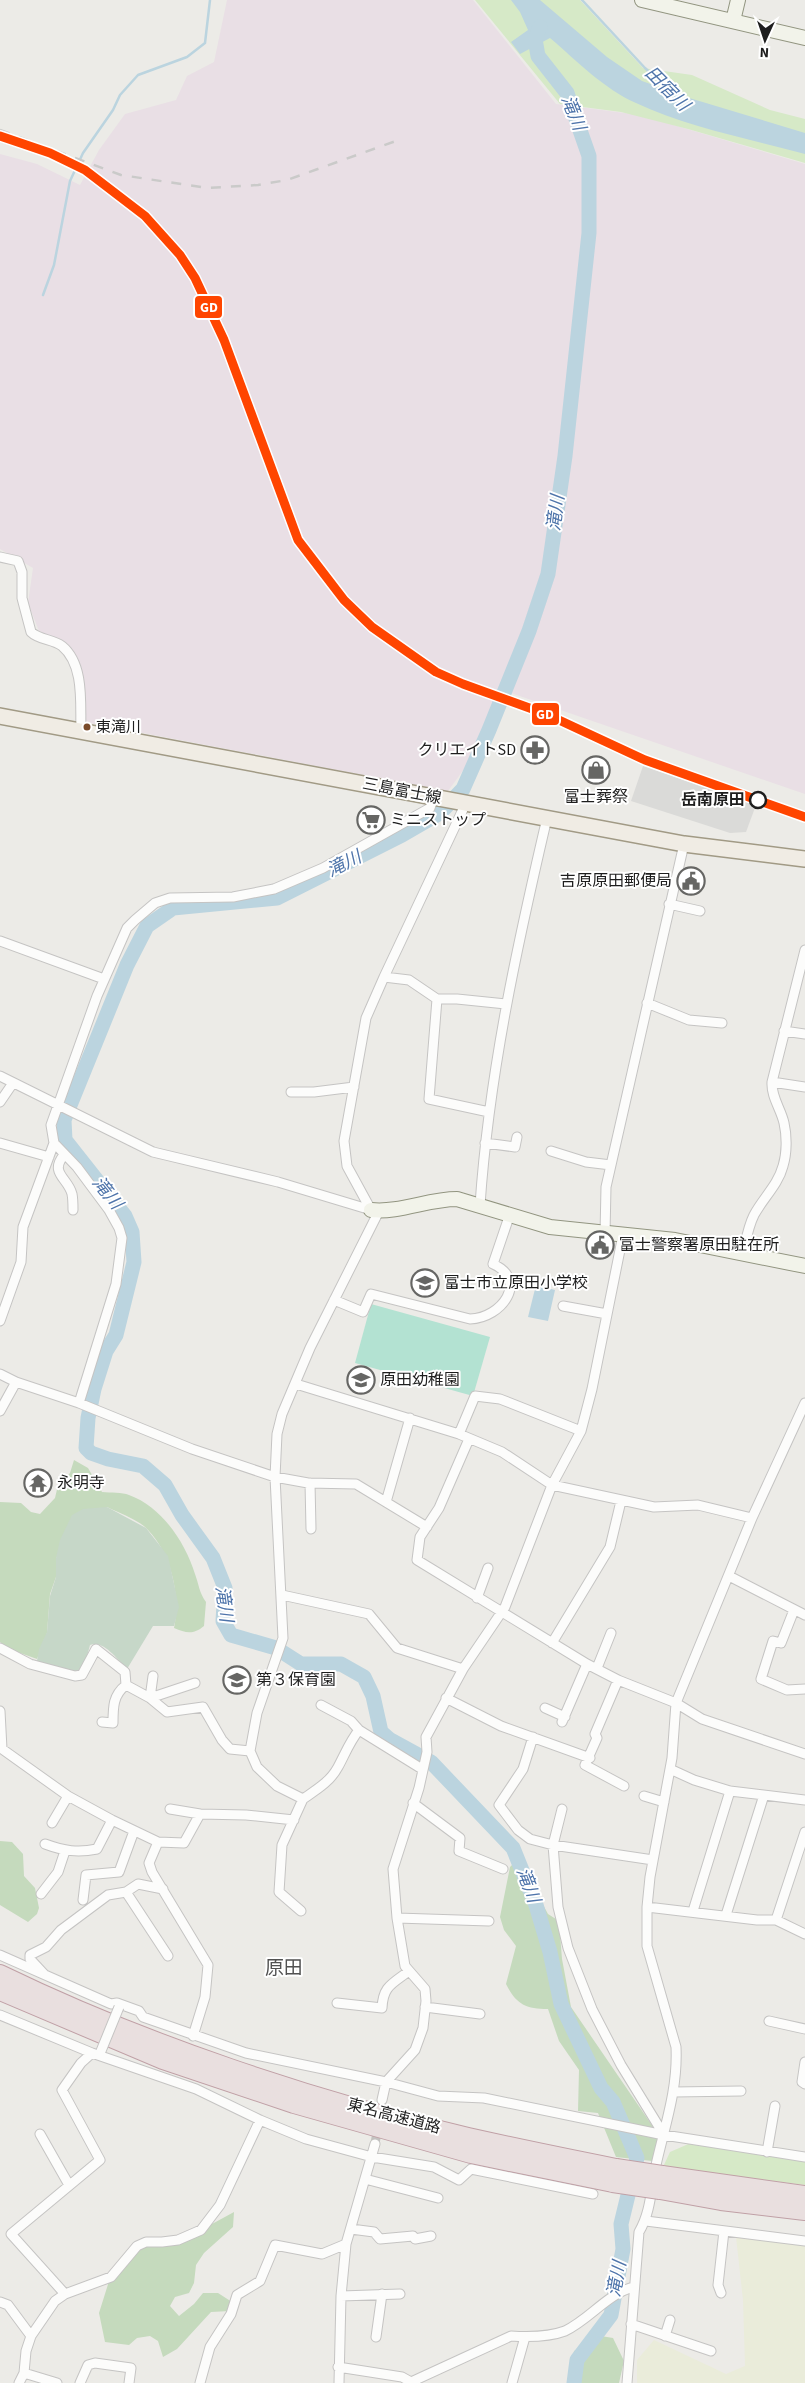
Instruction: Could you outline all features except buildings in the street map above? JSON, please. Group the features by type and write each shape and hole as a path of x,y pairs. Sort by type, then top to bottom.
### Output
{"highway":[{"name":"東名高速道路","path":"0,1974 82,2010 167,2044 270,2080 367,2110 614,2176"},
{"name":"東名高速道路","path":"0,1991 163,2060 294,2104 471,2154 661,2183 805,2195"},
{"name":"東名高速道路","path":"661,2183 720,2201 805,2211"}],"main road":[{"name":"三島富士線","path":"0,716 684,844 805,859"}],"street":[{"path":"642,0 805,38"},
{"path":"733,21 738,0"},
{"path":"0,557 18,561 22,572 22,598 30,632 61,645 71,655 80,687 81,731"},
{"path":"0,1321 21,1262 23,1227 54,1143 51,1125 104,979 127,928 155,903 170,898 233,897 274,889 323,868 430,808 440,798"},
{"path":"375,1210 347,1166 344,1141 366,1018 464,802"},
{"path":"480,1205 489,1112 506,1004 546,818"},
{"path":"605,1234 606,1187 684,844"},
{"path":"669,904 700,911"},
{"path":"0,941 104,979"},
{"path":"743,1253 749,1226 754,1214 774,1188 783,1166 786,1144 784,1124 772,1089 772,1082 805,950"},
{"path":"384,976 409,980 437,999 506,1004"},
{"path":"437,999 429,1099 489,1112"},
{"path":"647,1003 689,1020 722,1023"},
{"path":"784,1030 805,1034"},
{"path":"0,1076 152,1152 278,1182 375,1210 441,1199 457,1199 550,1227 675,1240 805,1266"},
{"path":"0,1102 13,1082"},
{"path":"772,1082 805,1087"},
{"path":"291,1092 314,1092 354,1087"},
{"path":"485,1143 515,1147 517,1137"},
{"path":"0,1143 49,1158"},
{"path":"54,1143 77,1167 109,1210 120,1228 122,1238 116,1284 79,1403"},
{"path":"551,1151 586,1162 611,1165"},
{"path":"64,1155 60,1160 59,1174 72,1194 73,1210"},
{"path":"303,1799 277,1786 257,1767 250,1751 257,1713 283,1638 275,1477 277,1434 282,1414 310,1348 375,1210"},
{"path":"334,1300 363,1312 371,1294 470,1319 483,1317 494,1312 503,1305 510,1279 504,1269 492,1264 510,1214"},
{"path":"382,2100 386,2082 415,2050 423,2028 425,1989 405,1966 397,1918 393,1869 419,1788 427,1752 426,1737 463,1669 505,1607 552,1485 581,1431 592,1389 623,1235"},
{"path":"563,1306 607,1314"},
{"path":"0,1374 16,1382 79,1403 192,1449 275,1477 310,1482 356,1484 427,1527"},
{"path":"0,1411 16,1382"},
{"path":"296,1384 459,1434 502,1452 552,1485 654,1507 698,1505 752,1518"},
{"path":"459,1434 475,1396 500,1398 581,1431"},
{"path":"627,2383 633,2287 639,2232 646,2221 674,2092 676,2047 646,1946 646,1907 670,1769 676,1703 752,1518 805,1403"},
{"path":"386,1502 410,1418"},
{"path":"469,1439 439,1508 420,1537 417,1560 587,1664 618,1680 676,1703 702,1719 805,1754"},
{"path":"310,1482 311,1529"},
{"path":"552,1643 610,1547 622,1501"},
{"path":"477,1598 488,1568"},
{"path":"729,1576 805,1615"},
{"path":"282,1595 369,1614 397,1648 463,1669"},
{"path":"794,1610 781,1642 773,1640 761,1679 787,1690 805,1689"},
{"path":"597,1668 611,1633"},
{"path":"0,1648 30,1664 76,1676 82,1675 96,1649 125,1672 126,1685"},
{"path":"545,1708 564,1720 587,1664"},
{"path":"150,1698 153,1676"},
{"path":"618,1680 595,1734 597,1738 590,1758 585,1765 624,1786"},
{"path":"150,1698 195,1683"},
{"path":"126,1685 150,1698 167,1712 203,1707 222,1740 230,1749 250,1751"},
{"path":"102,1722 113,1723 113,1708 117,1692 126,1685"},
{"path":"446,1698 501,1726 534,1736 590,1758"},
{"path":"321,1706 356,1724 359,1730 422,1769"},
{"path":"0,1711 2,1749 68,1796 112,1820 158,1842 184,1843 200,1814"},
{"path":"301,1911 280,1892 282,1845 303,1799 325,1784 337,1769 351,1740 359,1730"},
{"path":"534,1736 523,1768 499,1805 518,1830 530,1839 553,1845 653,1860"},
{"path":"670,1769 694,1780 730,1791 805,1800"},
{"path":"693,1911 730,1791"},
{"path":"726,1915 764,1795"},
{"path":"52,1823 68,1796"},
{"path":"644,1796 664,1802"},
{"path":"413,1803 460,1838 459,1851 503,1870"},
{"path":"170,1809 200,1814 246,1815 294,1820"},
{"path":"562,1809 553,1845 558,1907 568,1948 592,2009 664,2136"},
{"path":"46,1844 65,1851 83,1852 97,1849 112,1820"},
{"path":"83,1900 86,1875 119,1872 134,1831"},
{"path":"776,1920 805,1832"},
{"path":"158,1842 149,1863 152,1872 208,1965 205,1997 194,2036"},
{"path":"41,1894 58,1872 65,1851"},
{"path":"45,1976 43,1970 30,1959 30,1955 46,1947 61,1930 108,1895 126,1892 138,1884 163,1889"},
{"path":"126,1892 168,1956"},
{"path":"646,1907 758,1920 776,1920 805,1934"},
{"path":"397,1918 489,1920"},
{"path":"0,1955 111,2004 117,2003 139,2011 143,2017 246,2053 386,2082 438,2096 484,2098 664,2136 805,2157"},
{"path":"337,2003 382,2008 383,1994 389,1986 409,1971"},
{"path":"65,2294 11,2234 100,2160 62,2090 81,2063 97,2052 119,2007"},
{"path":"425,2007 480,2014"},
{"path":"0,2015 196,2089 260,2120 306,2139 372,2157 434,2167 459,2180 471,2169 592,2194"},
{"path":"769,2021 805,2029"},
{"path":"805,2062 802,2082 805,2084"},
{"path":"674,2092 741,2091"},
{"path":"767,2152 775,2106"},
{"path":"19,2383 24,2373 26,2351 31,2336 56,2301 65,2294 111,2277 137,2246 146,2242 178,2240 201,2230 220,2205 260,2120"},
{"path":"40,2134 69,2185"},
{"path":"339,2383 341,2296 346,2244 375,2144"},
{"path":"365,2179 438,2198"},
{"path":"646,2221 805,2241"},
{"path":"350,2229 374,2232 380,2239 413,2236 415,2239 431,2236"},
{"path":"721,2293 718,2285 724,2230"},
{"path":"200,2383 210,2347 231,2314 237,2295 260,2281 275,2245 322,2254 346,2244"},
{"path":"338,2366 402,2377 411,2383 511,2336 525,2337 564,2331 583,2319 607,2299 622,2290 633,2287"},
{"path":"376,2336 382,2294"},
{"path":"341,2296 400,2294"},
{"path":"0,2302 8,2305 31,2336"},
{"path":"665,2336 670,2320"},
{"path":"631,2324 711,2351"},
{"path":"512,2383 525,2337"},
{"path":"80,2383 88,2365 95,2363 130,2368 129,2383"},
{"path":"24,2373 57,2383"}],"shaded area":[{"path":"227,0 473,0 556,104 640,115 805,164 805,794 502,690 470,761 448,791 85,722 84,687 68,644 39,631 28,603 33,568 0,549 0,154 37,164 80,185 99,150 125,114 176,100 187,76 214,62"},
{"path":"643,766 756,805 746,832 730,833 631,801"}],"green space":[{"path":"475,0 580,0 643,68 692,75 770,110 805,119 805,163 688,129 621,112 560,104"},
{"path":"371,1304 490,1337 473,1396 355,1363"},
{"path":"74,1460 88,1468 102,1492 126,1494 141,1501 152,1508 171,1527 191,1562 200,1592 206,1602 204,1626 196,1631 189,1632 174,1628 176,1615 175,1588 172,1574 161,1548 145,1527 107,1507 56,1558 56,1577 50,1594 47,1633 37,1659 9,1649 0,1642 0,1502 21,1503 31,1512 40,1514 55,1498 58,1485 70,1473"},
{"path":"107,1507 146,1528 168,1556 179,1607 174,1626 153,1626 127,1669 110,1651 95,1644 90,1645 82,1675 37,1661 39,1649 47,1632 50,1596 56,1577 56,1558 60,1540 72,1515 83,1509"},
{"path":"0,1841 12,1842 23,1854 24,1876 35,1888 39,1908 37,1914 28,1922 0,1905"},
{"path":"518,1859 548,1914 559,1921 562,1959 571,2007 660,2137 652,2161 616,2157 598,2113 578,2111 579,2070 559,2041 548,2009 533,2008 522,2004 506,1984 516,1946 504,1930 500,1917 510,1867"},
{"path":"693,2142 805,2160 805,2185 663,2167 670,2152"},
{"path":"234,2212 233,2227 204,2253 196,2265 194,2283 189,2293 175,2297 170,2306 179,2316 194,2304 203,2293 218,2293 232,2302 230,2311 211,2312 177,2349 163,2357 158,2341 150,2336 137,2338 129,2345 105,2342 99,2313 110,2278 143,2242 190,2236"},
{"path":"736,2237 805,2243 805,2383 637,2383 637,2360 654,2340 726,2374 745,2366 743,2300"},
{"path":"601,2336 613,2338 624,2361 619,2383 570,2383 574,2351"}],"water":[{"path":"511,0 540,0 607,57 642,81 686,97 805,133 805,154 697,126 636,103 602,82 550,38 520,54 511,42 528,30 520,12"},
{"path":"536,1285 555,1290 548,1321 528,1317"}],"waterway":[{"path":"43,295 54,265 70,181 83,153 113,110 120,95 138,75 187,57 205,43 210,0"},
{"name":"田宿川","path":"582,0 645,68 673,94"},
{"name":"滝川","path":"540,27 535,39 538,56 567,93 589,156 589,233 565,456 548,574 529,631 489,730 463,789 440,813 402,835 277,898 173,908 147,926 127,965 64,1120 65,1140 125,1216 132,1232 134,1262 116,1335 106,1351 94,1389 88,1418 86,1448 91,1453 108,1459 143,1466 165,1485 182,1515 213,1558 225,1588 223,1621 231,1635 276,1648 301,1664 341,1664 364,1677 373,1696 381,1732 389,1739 431,1762 513,1848 536,1905 550,1952 561,2004 601,2088 613,2102 637,2158 621,2224 623,2249 611,2315 577,2360 574,2383"}],"tunnel":[{"path":"375,2144 382,2100"}],"railway":[{"path":"0,130 121,175 207,188 258,185 287,180 396,141"}],"transit line":[{"name":"GD","path":"0,136 50,153 85,170 145,216 180,255 195,278 224,340 298,540 344,600 372,627 436,672 463,684 546,714 645,760 805,817"}],"place":[{"name":"東滝川","path":"87,727"},
{"name":"クリエイトSD","path":"535,750"},
{"name":"富士葬祭","path":"596,770"},
{"name":"岳南原田","path":"758,800"},
{"name":"ミニストップ","path":"371,820"},
{"name":"吉原原田郵便局","path":"691,881"},
{"name":"富士警察署原田駐在所","path":"600,1245"},
{"name":"富士市立原田小学校","path":"425,1283"},
{"name":"原田幼稚園","path":"361,1380"},
{"name":"永明寺","path":"38,1483"},
{"name":"第３保育園","path":"237,1680"}],"district":[{"name":"原田","path":"284,1968"}]}
